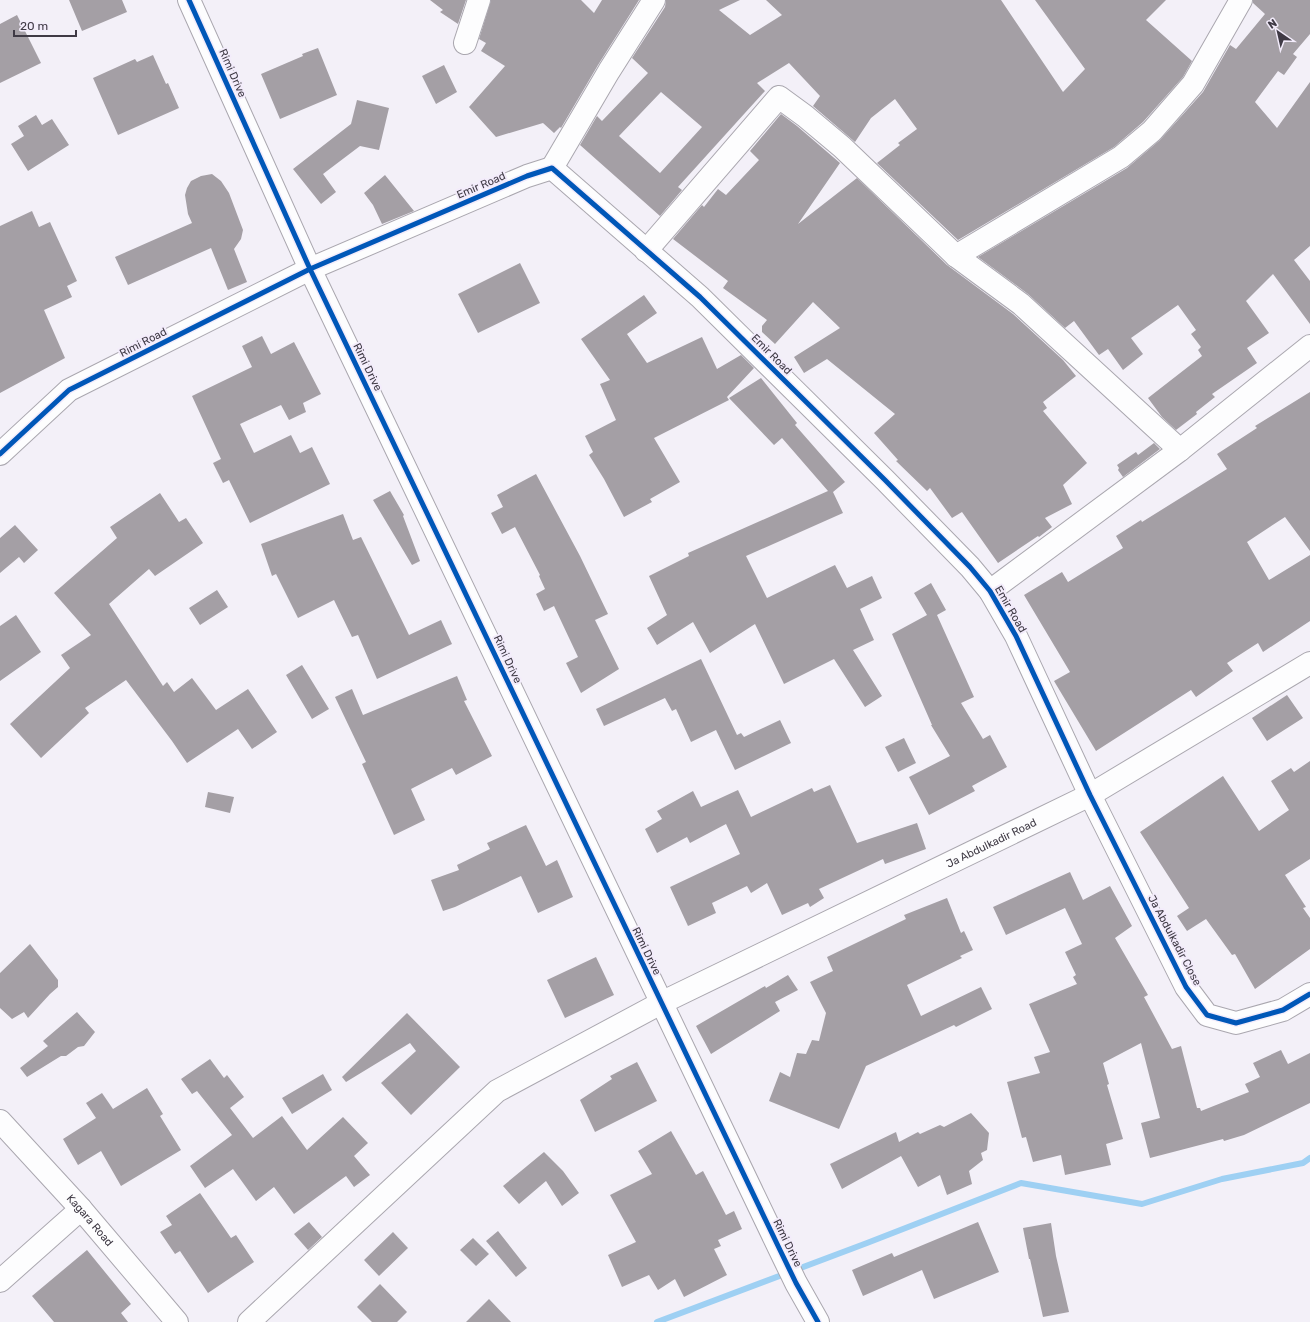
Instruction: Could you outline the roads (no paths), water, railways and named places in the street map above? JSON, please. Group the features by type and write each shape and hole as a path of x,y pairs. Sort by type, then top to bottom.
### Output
{"street":[{"name":"Rimi Drive","path":"189,0 310,269 780,1250 796,1283 818,1322"},
{"path":"465,43 479,0"},
{"path":"552,168 609,70 654,0"},
{"path":"956,256 1121,157 1152,131 1193,84 1241,0"},
{"path":"646,251 779,96 842,147 956,256 1020,304 1180,450"},
{"name":"Emir Road","path":"310,269 527,176 552,168 700,297 885,480 970,567 990,591 1016,636 1090,795"},
{"name":"Rimi Road","path":"0,454 69,390 310,269"},
{"path":"990,591 1180,450 1310,346"},
{"name":"Ja Abdulkadir Road","path":"249,1322 497,1091 661,1003 1090,795 1310,664"},
{"name":"Ja Abdulkadir Close","path":"1090,795 1186,987 1207,1015 1236,1023 1283,1010 1310,994"},
{"name":"Kagara Road","path":"0,1121 81,1209 177,1322"},
{"path":"0,1280 81,1209"}],"waterway":[{"path":"657,1322 1021,1183 1142,1204 1222,1179 1303,1163 1310,1158"}]}
